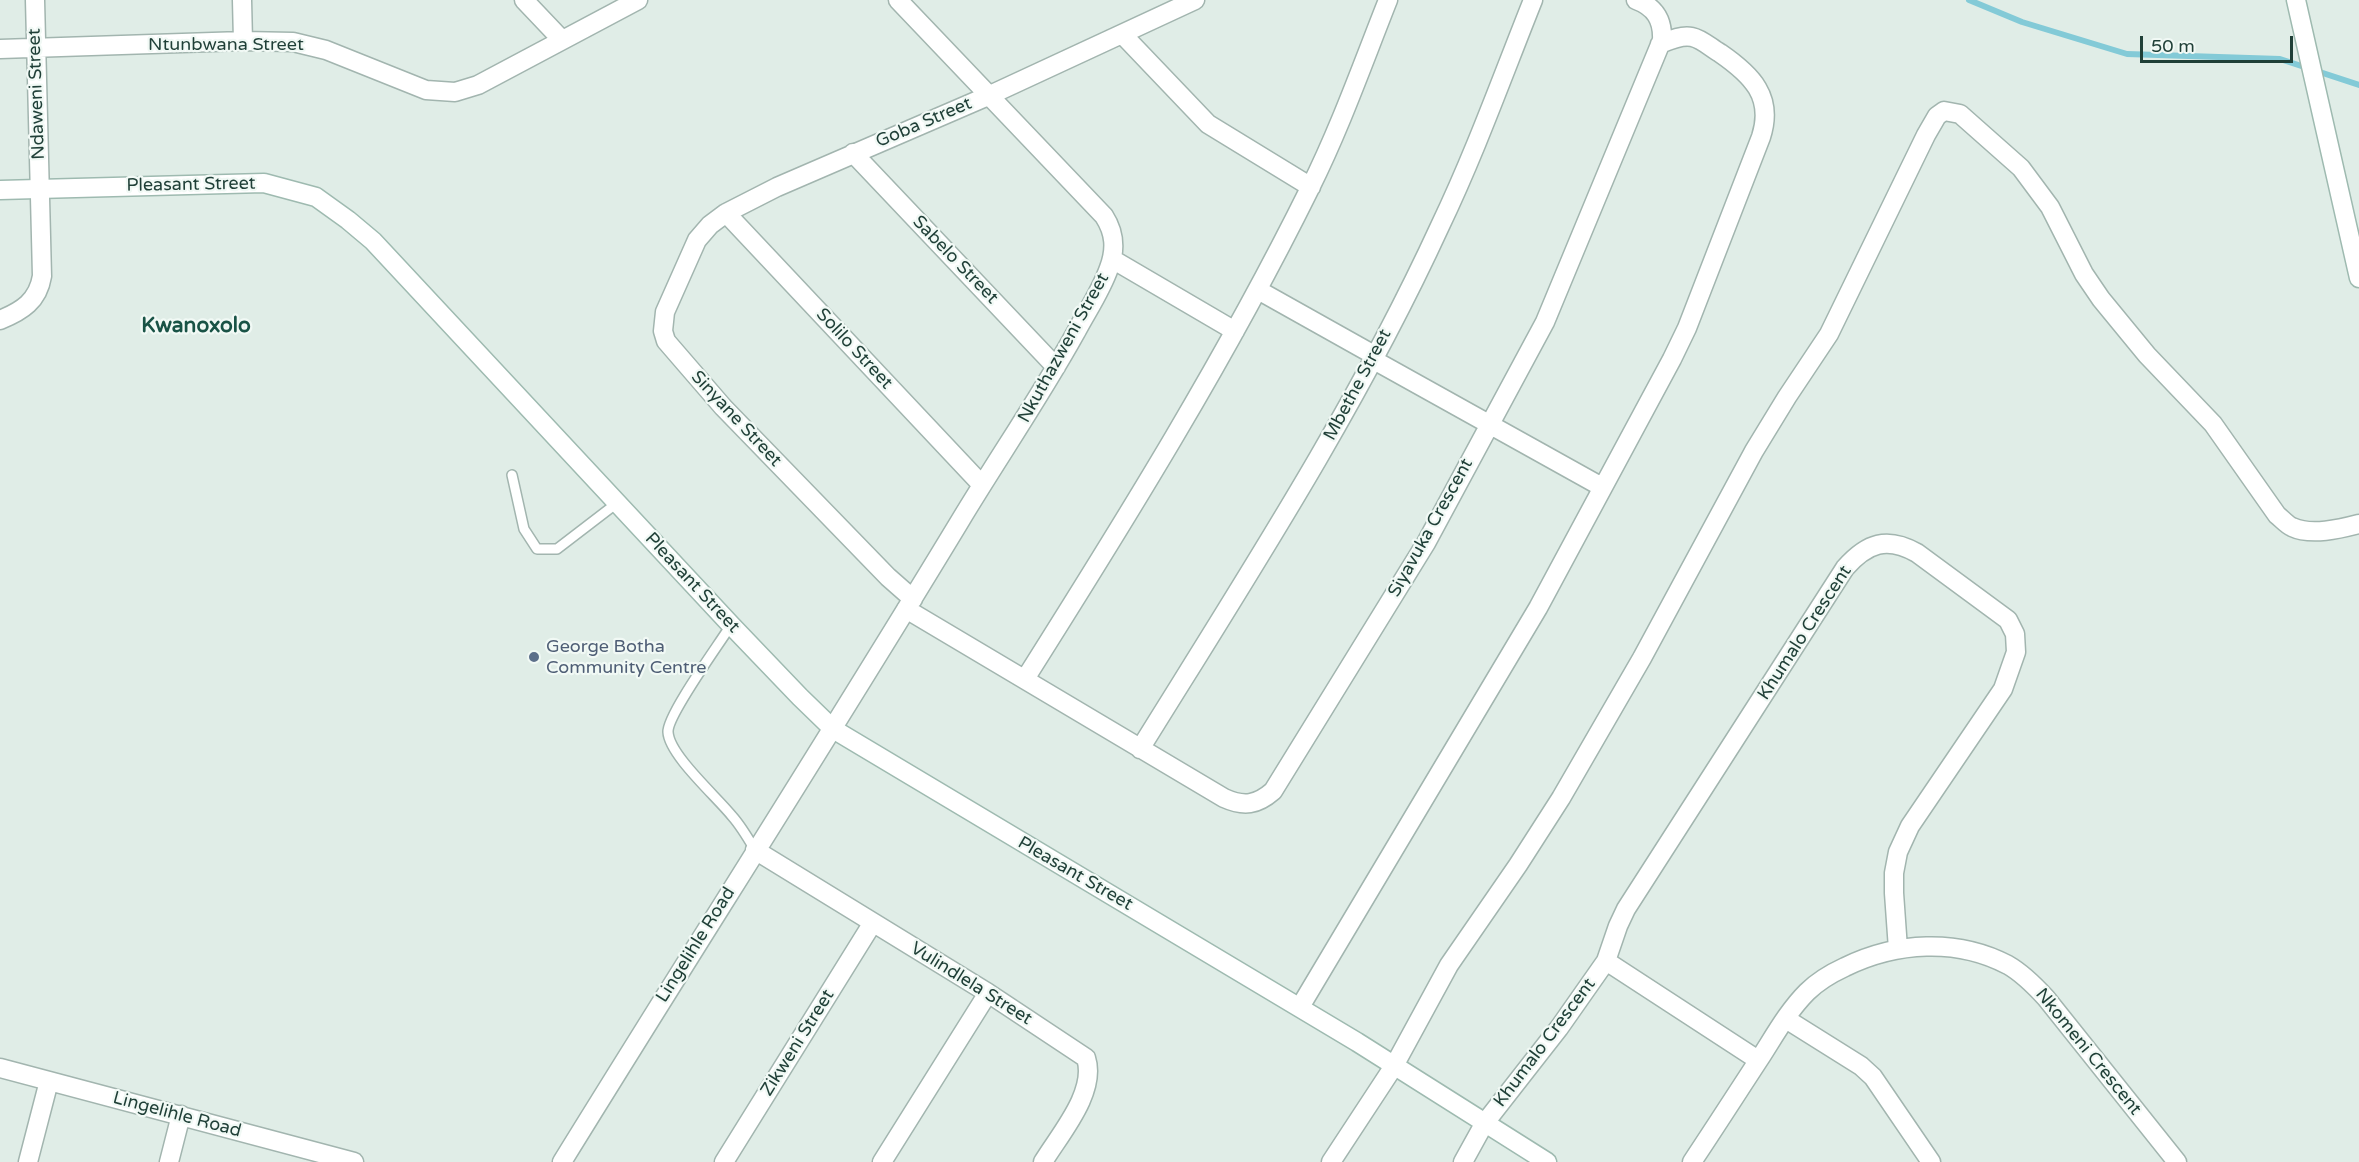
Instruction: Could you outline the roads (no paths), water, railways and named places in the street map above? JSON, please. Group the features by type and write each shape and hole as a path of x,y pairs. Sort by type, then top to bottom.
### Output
{"street":[{"name":"Ndaweni Street","path":"0,320 32,302 41,285 42,276 35,0"},
{"path":"242,0 243,41"},
{"path":"524,0 562,40"},
{"name":"Ntunbwana Street","path":"0,49 243,41 293,42 310,44 426,90 446,93 478,85 638,0"},
{"name":"Nkuthazweni Street","path":"833,729 1056,367 1099,291 1112,259 1114,236 1104,216 898,0"},
{"name":"Goba Street","path":"726,213 777,187 988,96 1195,0"},
{"path":"1025,679 1122,525 1258,290 1311,187 1388,0"},
{"name":"Mbethe Street","path":"1140,749 1316,461 1373,357 1441,226 1533,0"},
{"name":"Siyavuka Crescent","path":"910,604 1025,679 1233,802 1252,804 1265,799 1274,791 1426,543 1545,322 1660,44 1662,30 1660,19 1654,11 1636,0"},
{"path":"2296,0 2359,278"},
{"path":"1123,35 1208,124 1311,187"},
{"path":"1300,1008 1538,608 1672,360 1766,118 1761,96 1752,82 1733,62 1692,37 1679,37 1660,44"},
{"path":"1331,1162 1394,1066 1449,965 1524,856 1642,658 1754,452 1828,334 1926,135 1937,116 1944,111 1952,111 1964,117 2021,168 2038,188 2084,274 2101,299 2147,355 2213,424 2277,515 2290,526 2301,530 2332,529 2359,524"},
{"name":"Sabelo Street","path":"853,153 1056,367"},
{"name":"Pleasant Street","path":"0,190 264,183 316,198 373,241 731,625 800,698 833,729 1300,1008 1547,1162"},
{"name":"Solilo Street","path":"726,213 982,485"},
{"name":"Sinyane Street","path":"726,213 710,225 697,240 665,312 663,331 666,341 677,357 723,407 910,604"},
{"path":"1112,259 1235,331"},
{"path":"1258,290 1602,487"},
{"name":"Khumalo Crescent","path":"1463,1162 1484,1124 1559,1028 1606,961 1626,909 1845,568 1865,549 1890,543 1904,545 1917,553 2008,620 2015,634 2016,652 2003,689 1904,837 1894,873 1894,919 1898,949"},
{"name":"Lingelihle Road","path":"562,1162 755,850 833,729"},
{"name":"Vulindlela Street","path":"755,850 872,924 988,993 1086,1058 1089,1068 1087,1089 1043,1162"},
{"name":"Zikweni Street","path":"724,1162 872,924"},
{"name":"Nkomeni Crescent","path":"1692,1162 1758,1060 1808,991 1830,974 1874,954 1898,949 1950,947 1977,952 2009,966 2046,998 2177,1162"},
{"name":"Khumalo Crescent","path":"1606,961 1758,1060"},
{"path":"882,1162 988,993"},
{"path":"1786,1019 1861,1066 1873,1077 1931,1162"},
{"name":"Lingelihle Road","path":"0,1068 354,1162"},
{"path":"28,1162 49,1081"},
{"path":"168,1162 180,1115"}],"lane":[{"path":"512,475 524,529 537,549 557,549 617,503"},
{"path":"731,625 680,705 668,732 675,749 692,772 732,816 755,850"}],"waterway":[{"path":"1969,0 2022,22 2127,54 2280,59 2359,85"}],"place":[{"name":"George Botha Community Centre","path":"534,657"}],"district":[{"name":"Kwanoxolo","path":"196,326"}]}
